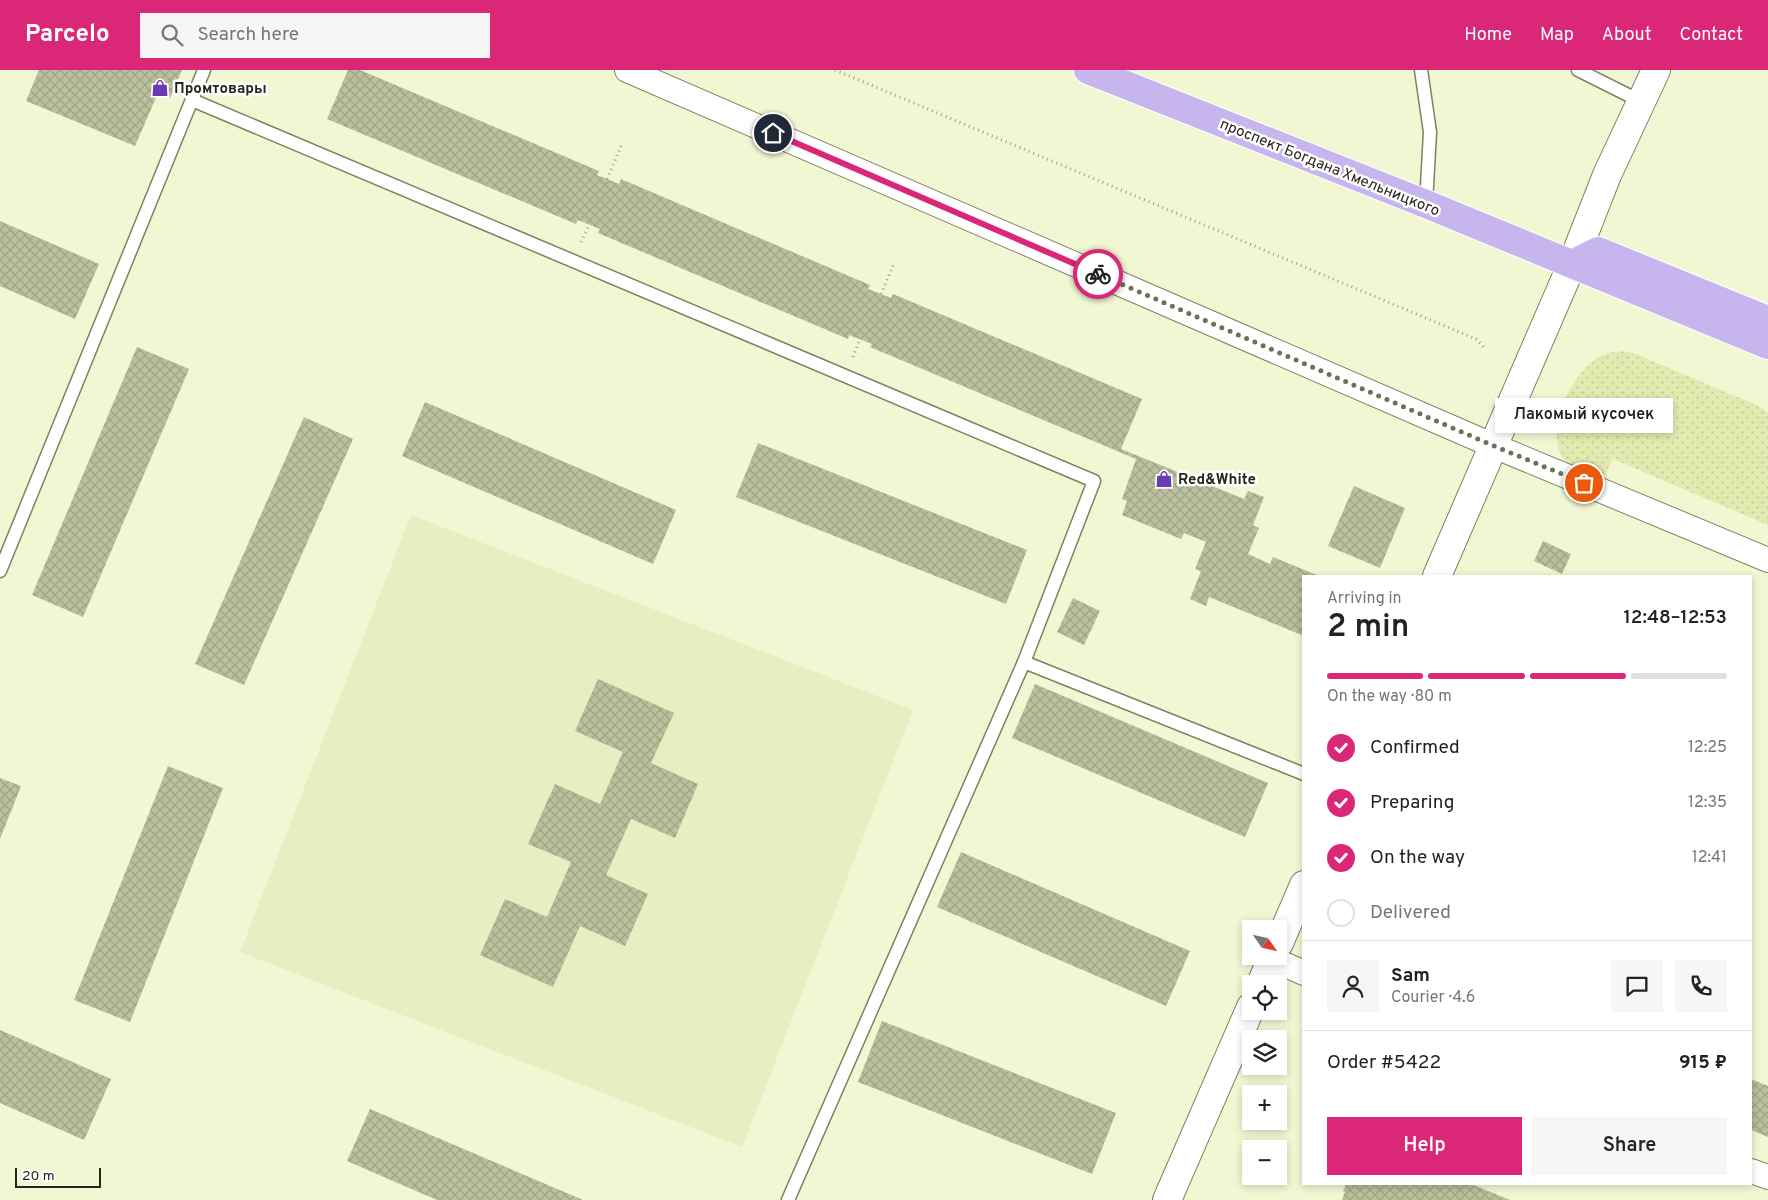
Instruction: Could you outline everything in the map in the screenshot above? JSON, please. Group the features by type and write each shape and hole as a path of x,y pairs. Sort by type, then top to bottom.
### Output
{"main road":[{"name":"проспект Богдана Хмельницкого","path":"1088,70 1132,83 1768,345"},
{"path":"1572,264 1598,251 1768,320"}],"street":[{"path":"627,70 1494,446 1768,560"},
{"path":"1437,575 1572,264 1607,175 1656,70"},
{"path":"1288,923 1302,890"},
{"path":"1288,962 1302,972"},
{"path":"1168,1200 1245,1020"},
{"path":"1752,1171 1768,1177"}],"lane":[{"path":"0,571 204,70"},
{"path":"1421,70 1430,132 1426,204"},
{"path":"1578,70 1642,102"},
{"path":"192,100 1094,481 1024,662 788,1200"},
{"path":"1024,662 1302,773"}],"path":[{"path":"834,70 1476,339 1484,347"},
{"path":"607,180 622,144"},
{"path":"881,294 894,263"}],"shaded area":[{"path":"1624,351 1636,354 1759,406 1768,413 1768,525 1613,459 1600,485 1579,473 1564,460 1557,443 1557,430 1559,417 1570,390 1586,368 1598,358 1609,353"},
{"path":"411,515 913,710 742,1147 240,952"}],"building":[{"path":"39,70 182,70 170,98 158,93 135,146 26,101"},
{"path":"348,70 360,70 599,171 597,175 619,184 621,179 870,285 868,289 891,298 893,294 1142,399 1121,449 1244,499 1248,491 1264,497 1253,525 1259,528 1248,554 1270,564 1273,557 1317,575 1302,575 1302,635 1209,597 1206,606 1190,599 1201,571 1195,569 1206,542 1184,533 1181,539 1122,515 1127,501 1122,499 1136,459 870,347 872,344 849,335 848,339 598,233 600,229 578,220 576,224 327,119"},
{"path":"0,221 99,264 75,319 0,286"},
{"path":"137,347 189,369 83,617 32,595"},
{"path":"425,402 676,510 653,564 402,456"},
{"path":"304,417 353,439 244,685 195,664"},
{"path":"758,443 1027,550 1006,604 736,497"},
{"path":"1354,486 1405,508 1380,568 1328,546"},
{"path":"1543,541 1571,554 1562,574 1534,561"},
{"path":"1073,598 1100,611 1084,645 1057,632"},
{"path":"598,679 674,713 651,763 698,784 675,838 631,819 606,875 648,894 625,946 580,926 553,987 480,955 505,899 547,917 571,862 528,844 555,784 600,804 623,752 575,731"},
{"path":"1035,684 1268,783 1245,837 1012,738"},
{"path":"168,766 223,788 130,1022 74,1000"},
{"path":"0,778 21,786 0,839"},
{"path":"961,852 1190,951 1166,1006 937,907"},
{"path":"882,1021 1116,1113 1092,1174 858,1082"},
{"path":"0,1030 111,1079 84,1140 0,1103"},
{"path":"1752,1079 1768,1086 1768,1137 1752,1130"},
{"path":"370,1109 583,1200 437,1200 347,1161"},
{"path":"1346,1185 1473,1185 1510,1200 1342,1200 1345,1192 1343,1191"}],"way so far":[{"path":"1098,274 1494,446 1584,483"}],"place":[{"name":"Промтовары","path":"160,88"},
{"name":"Red&White","path":"1164,479"},
{"name":"Лакомый кусочек","path":"1584,483"}],"route":[{"path":"773,133 1098,274"}]}
